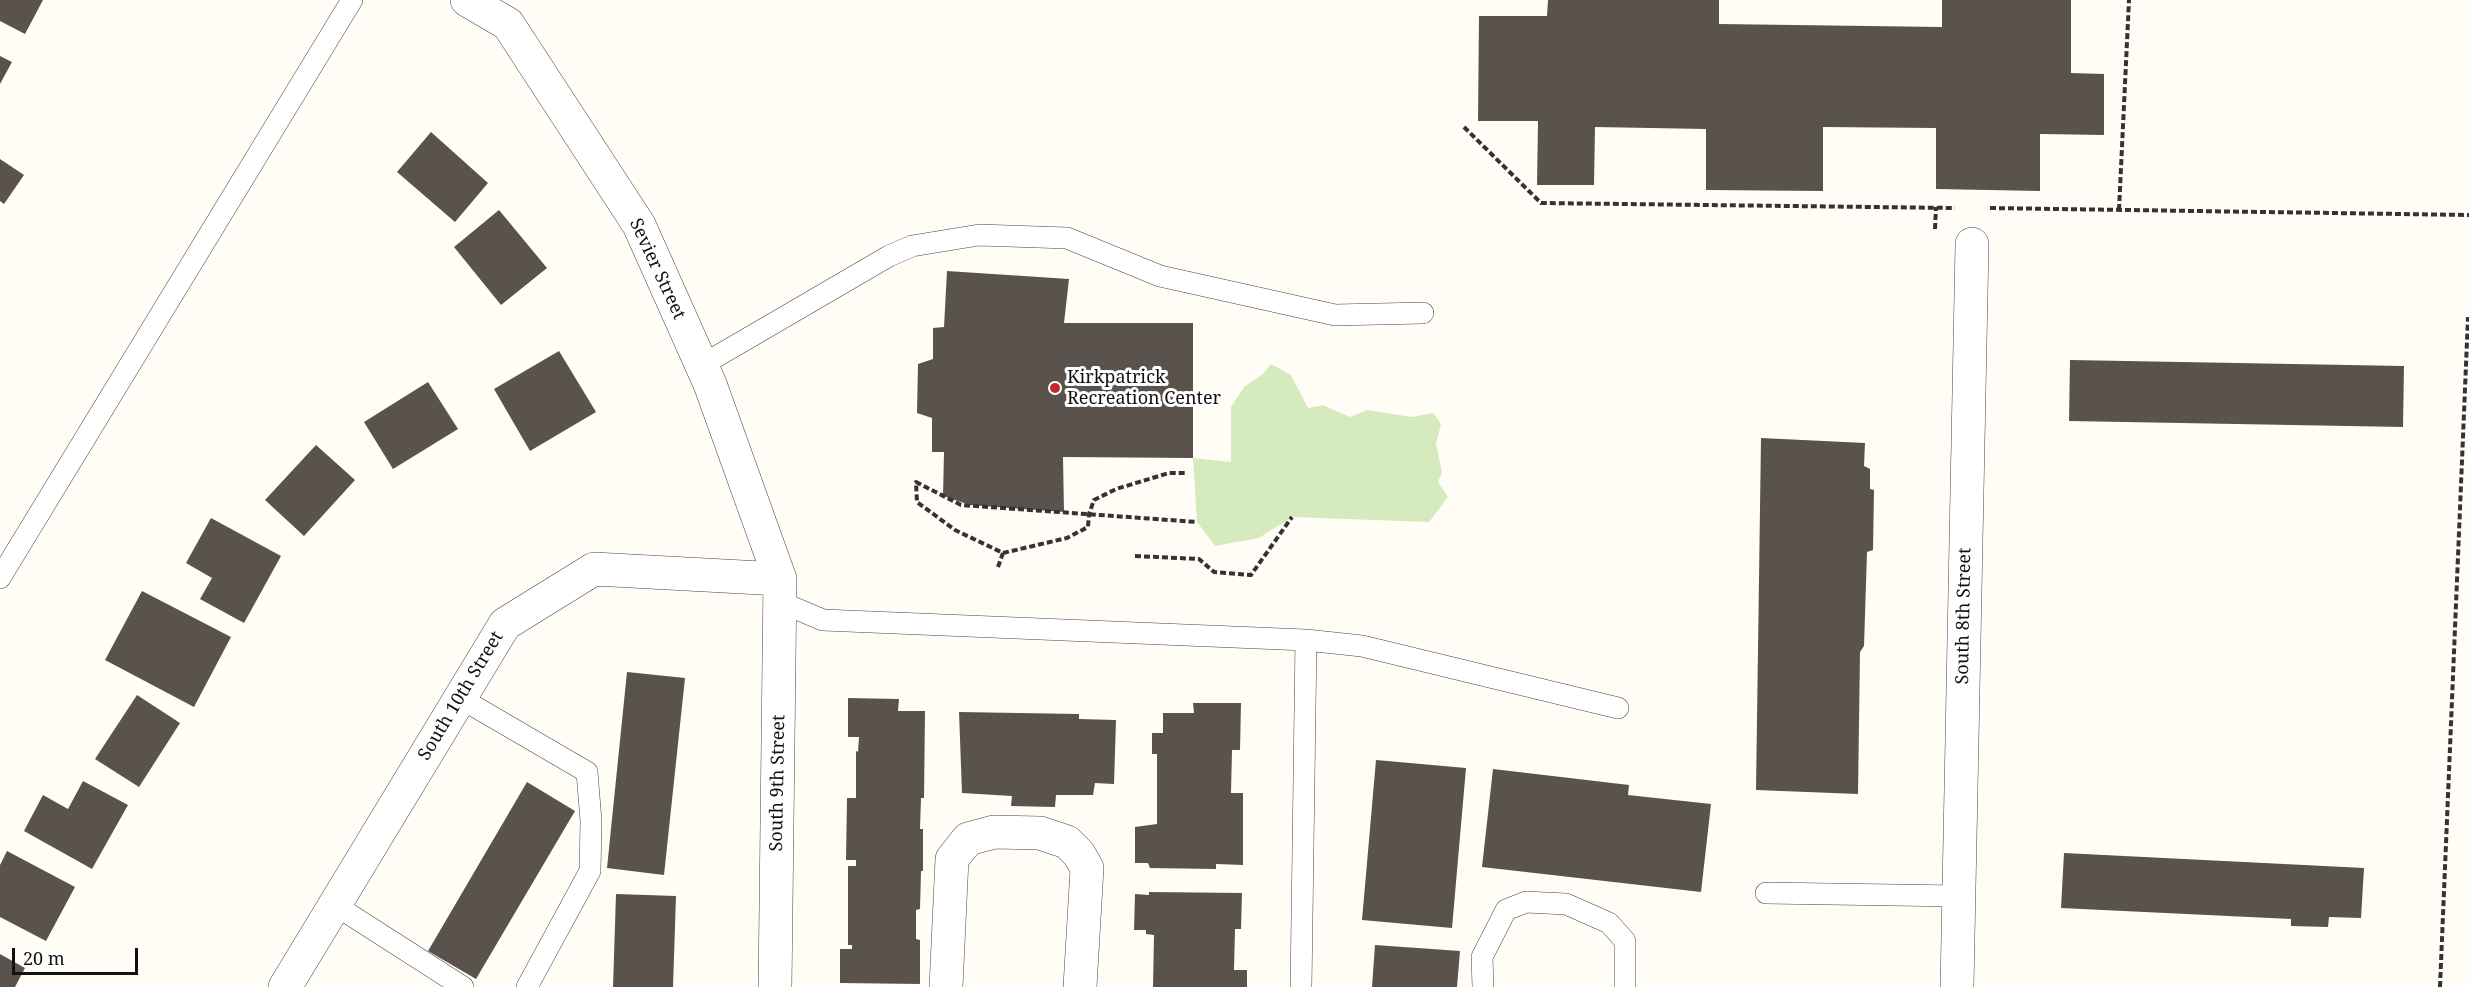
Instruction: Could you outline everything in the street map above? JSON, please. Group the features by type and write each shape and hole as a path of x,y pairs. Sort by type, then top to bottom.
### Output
{"street":[{"name":"Sevier Street","path":"467,0 508,24 639,225 702,365 780,591"},
{"name":"South 8th Street","path":"1957,987 1972,244"},
{"name":"South 10th Street","path":"285,987 505,624 594,570 780,591"},
{"name":"South 9th Street","path":"775,987 780,591"},
{"path":"946,987 952,859 968,839 994,832 1041,833 1067,842 1079,854 1087,868 1080,987"}],"lane":[{"path":"0,578 352,0"},
{"path":"702,365 889,256 912,246 979,235 1067,238 1160,276 1335,315 1424,313"},
{"path":"780,591 822,620 1306,640 1362,646 1618,708"},
{"path":"1301,987 1306,640"},
{"path":"460,698 586,772 591,821 590,871 526,987"},
{"path":"1766,893 1959,896"},
{"path":"1483,987 1482,957 1506,910 1526,902 1566,904 1609,923 1625,941 1625,987"},
{"path":"335,905 463,987"}],"path":[{"path":"2119,210 2129,0"},
{"path":"1464,127 1541,203 1959,208"},
{"path":"1934,236 1936,207"},
{"path":"1982,208 2469,215"},
{"path":"2440,987 2468,317"},
{"path":"1186,473 1169,473 1116,489 1094,500 1089,514 1088,527 1067,538 1003,553 955,530 917,502 916,482 961,505 1089,514 1197,522"},
{"path":"1135,556 1199,559 1214,572 1251,575 1292,517"},
{"path":"998,567 1003,553"}],"green space":[{"path":"1271,364 1291,375 1308,408 1323,405 1350,417 1367,410 1412,417 1433,413 1441,424 1436,444 1442,472 1438,482 1448,497 1429,522 1292,517 1259,538 1215,546 1197,522 1193,458 1231,462 1231,407 1244,387 1263,374"}],"building":[{"path":"0,0 43,0 25,34 0,21"},
{"path":"1548,0 1719,0 1719,24 1942,27 1942,0 2071,0 2071,73 2104,74 2104,135 2040,134 2040,191 1936,189 1936,128 1823,127 1823,191 1706,190 1706,129 1595,127 1594,185 1537,185 1538,121 1478,121 1479,16 1547,16"},
{"path":"0,56 12,62 0,84"},
{"path":"431,132 488,183 455,222 397,172"},
{"path":"0,159 24,175 4,204 0,201"},
{"path":"499,210 547,268 501,305 454,247"},
{"name":"Kirkpatrick Recreation Center","path":"947,271 1069,279 1064,323 1193,323 1193,458 1063,457 1064,512 970,505 943,496 944,452 932,452 932,418 917,413 918,364 933,359 933,328 944,327"},
{"path":"559,351 596,412 530,451 494,389"},
{"path":"2070,360 2404,366 2403,427 2069,421"},
{"path":"428,382 458,429 393,469 364,422"},
{"path":"1761,438 1865,443 1864,466 1870,469 1870,489 1874,490 1873,550 1867,552 1864,646 1860,652 1858,794 1756,790"},
{"path":"316,445 355,480 304,536 265,500"},
{"path":"211,518 281,556 244,623 200,599 212,578 186,563"},
{"path":"142,591 231,637 194,707 105,660"},
{"path":"627,672 685,678 664,875 607,868"},
{"path":"137,695 180,723 139,787 95,759"},
{"path":"848,698 899,699 898,711 925,711 924,798 921,798 920,829 923,829 923,871 921,871 920,909 916,910 916,939 920,940 920,984 840,983 840,949 852,949 852,945 848,945 848,866 856,866 856,860 846,860 847,798 856,798 856,751 858,752 859,737 848,737"},
{"path":"1193,703 1241,703 1240,750 1232,750 1231,793 1243,793 1243,865 1216,864 1216,869 1150,868 1148,863 1135,863 1135,827 1157,824 1157,754 1152,754 1152,733 1163,733 1163,713 1194,713"},
{"path":"959,712 1079,714 1079,719 1116,720 1114,784 1095,783 1093,795 1056,795 1055,807 1011,806 1012,796 962,793"},
{"path":"1376,760 1466,768 1452,928 1362,920"},
{"path":"1493,769 1629,785 1628,795 1711,804 1701,892 1482,867"},
{"path":"83,781 128,805 92,869 24,831 43,795 68,809"},
{"path":"527,782 575,811 476,979 428,951"},
{"path":"7,851 75,887 46,941 0,917 0,865"},
{"path":"2064,853 2364,868 2361,918 2329,917 2328,927 2291,926 2291,919 2061,908"},
{"path":"1149,892 1242,893 1241,929 1235,929 1234,970 1247,970 1247,987 1153,987 1154,935 1146,934 1146,930 1134,930 1135,894 1149,895"},
{"path":"616,894 676,896 673,987 613,987"},
{"path":"1375,945 1460,951 1457,987 1372,987"},
{"path":"0,954 25,968 15,987 0,987"}],"place":[{"name":"Kirkpatrick Recreation Center","path":"1055,388"}]}
